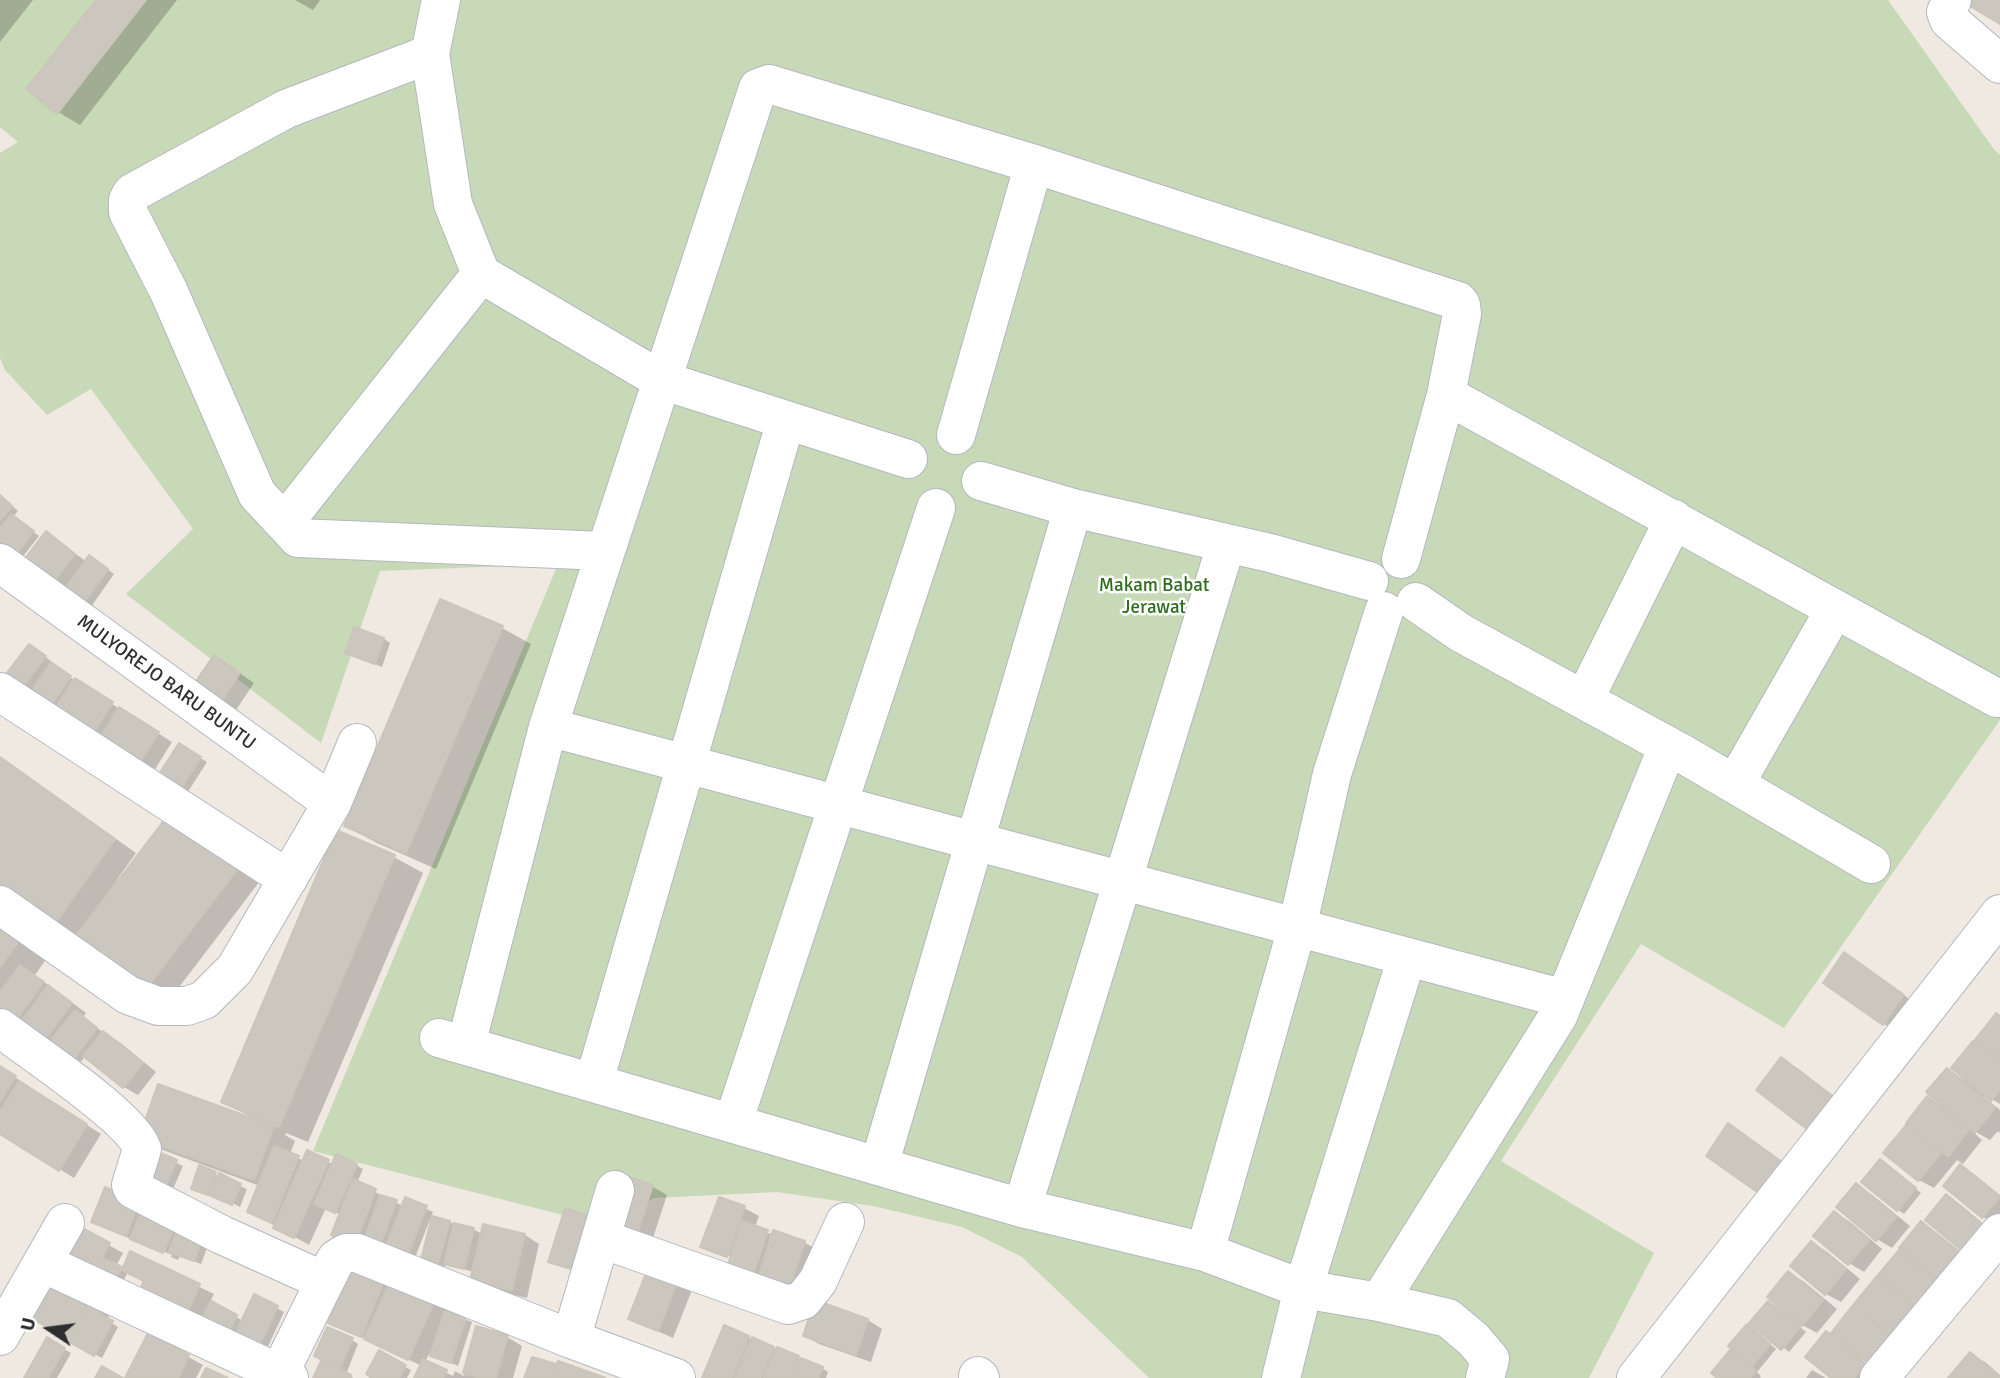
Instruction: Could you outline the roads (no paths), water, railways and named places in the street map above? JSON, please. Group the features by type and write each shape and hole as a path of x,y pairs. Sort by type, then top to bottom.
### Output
{"street":[{"path":"441,0 430,54 453,204 481,274 661,380 908,459"},
{"path":"1952,0 1946,12 1949,20 2000,64"},
{"path":"430,54 286,109 141,187 132,193 128,200 128,212 169,292 257,494 298,538 604,551"},
{"path":"1390,598 1373,571 1390,559 1401,559 1446,395 1462,314 1458,301 1034,164 769,84 758,88 604,551 453,1041 1022,1208 1205,1252 1303,1289 1379,1302 1448,1318 1473,1339 1490,1359 1485,1378"},
{"path":"956,435 1034,164"},
{"path":"284,523 481,274"},
{"path":"1446,395 1997,698"},
{"path":"594,1082 786,420"},
{"path":"942,432 956,435 969,442 978,453 982,467 981,481 975,494 964,504 950,509 936,508 922,502 911,490 907,475 908,459 916,446 928,436 942,432"},
{"path":"981,481 1073,508 1270,553 1390,598 1461,633 1668,746 1871,864"},
{"path":"733,1123 936,508"},
{"path":"879,1166 1073,508"},
{"path":"1584,700 1674,519"},
{"path":"1022,1208 1226,545"},
{"name":"MULYOREJO BARU BUNTU","path":"0,563 332,803"},
{"path":"1205,1252 1297,928 1332,774 1390,598"},
{"path":"1735,784 1835,609"},
{"path":"0,692 288,879"},
{"path":"548,727 1565,999"},
{"path":"0,905 128,995 158,1006 187,1006 204,1000 235,969 332,803 358,743"},
{"path":"1379,1302 1551,1028 1668,746"},
{"path":"1636,1378 2000,914"},
{"path":"1281,1378 1303,1289 1408,957"},
{"path":"0,1028 110,1110 141,1145 131,1185 134,1189 222,1235 324,1281"},
{"path":"571,1339 615,1190"},
{"path":"602,1238 788,1306 803,1300 818,1281 845,1222"},
{"path":"0,1336 65,1223"},
{"path":"1880,1378 2000,1233"},
{"path":"43,1264 282,1377 336,1259 346,1253 357,1253 676,1378"}],"park label":[{"name":"Makam Babat Jerawat","path":"1154,597"}]}
